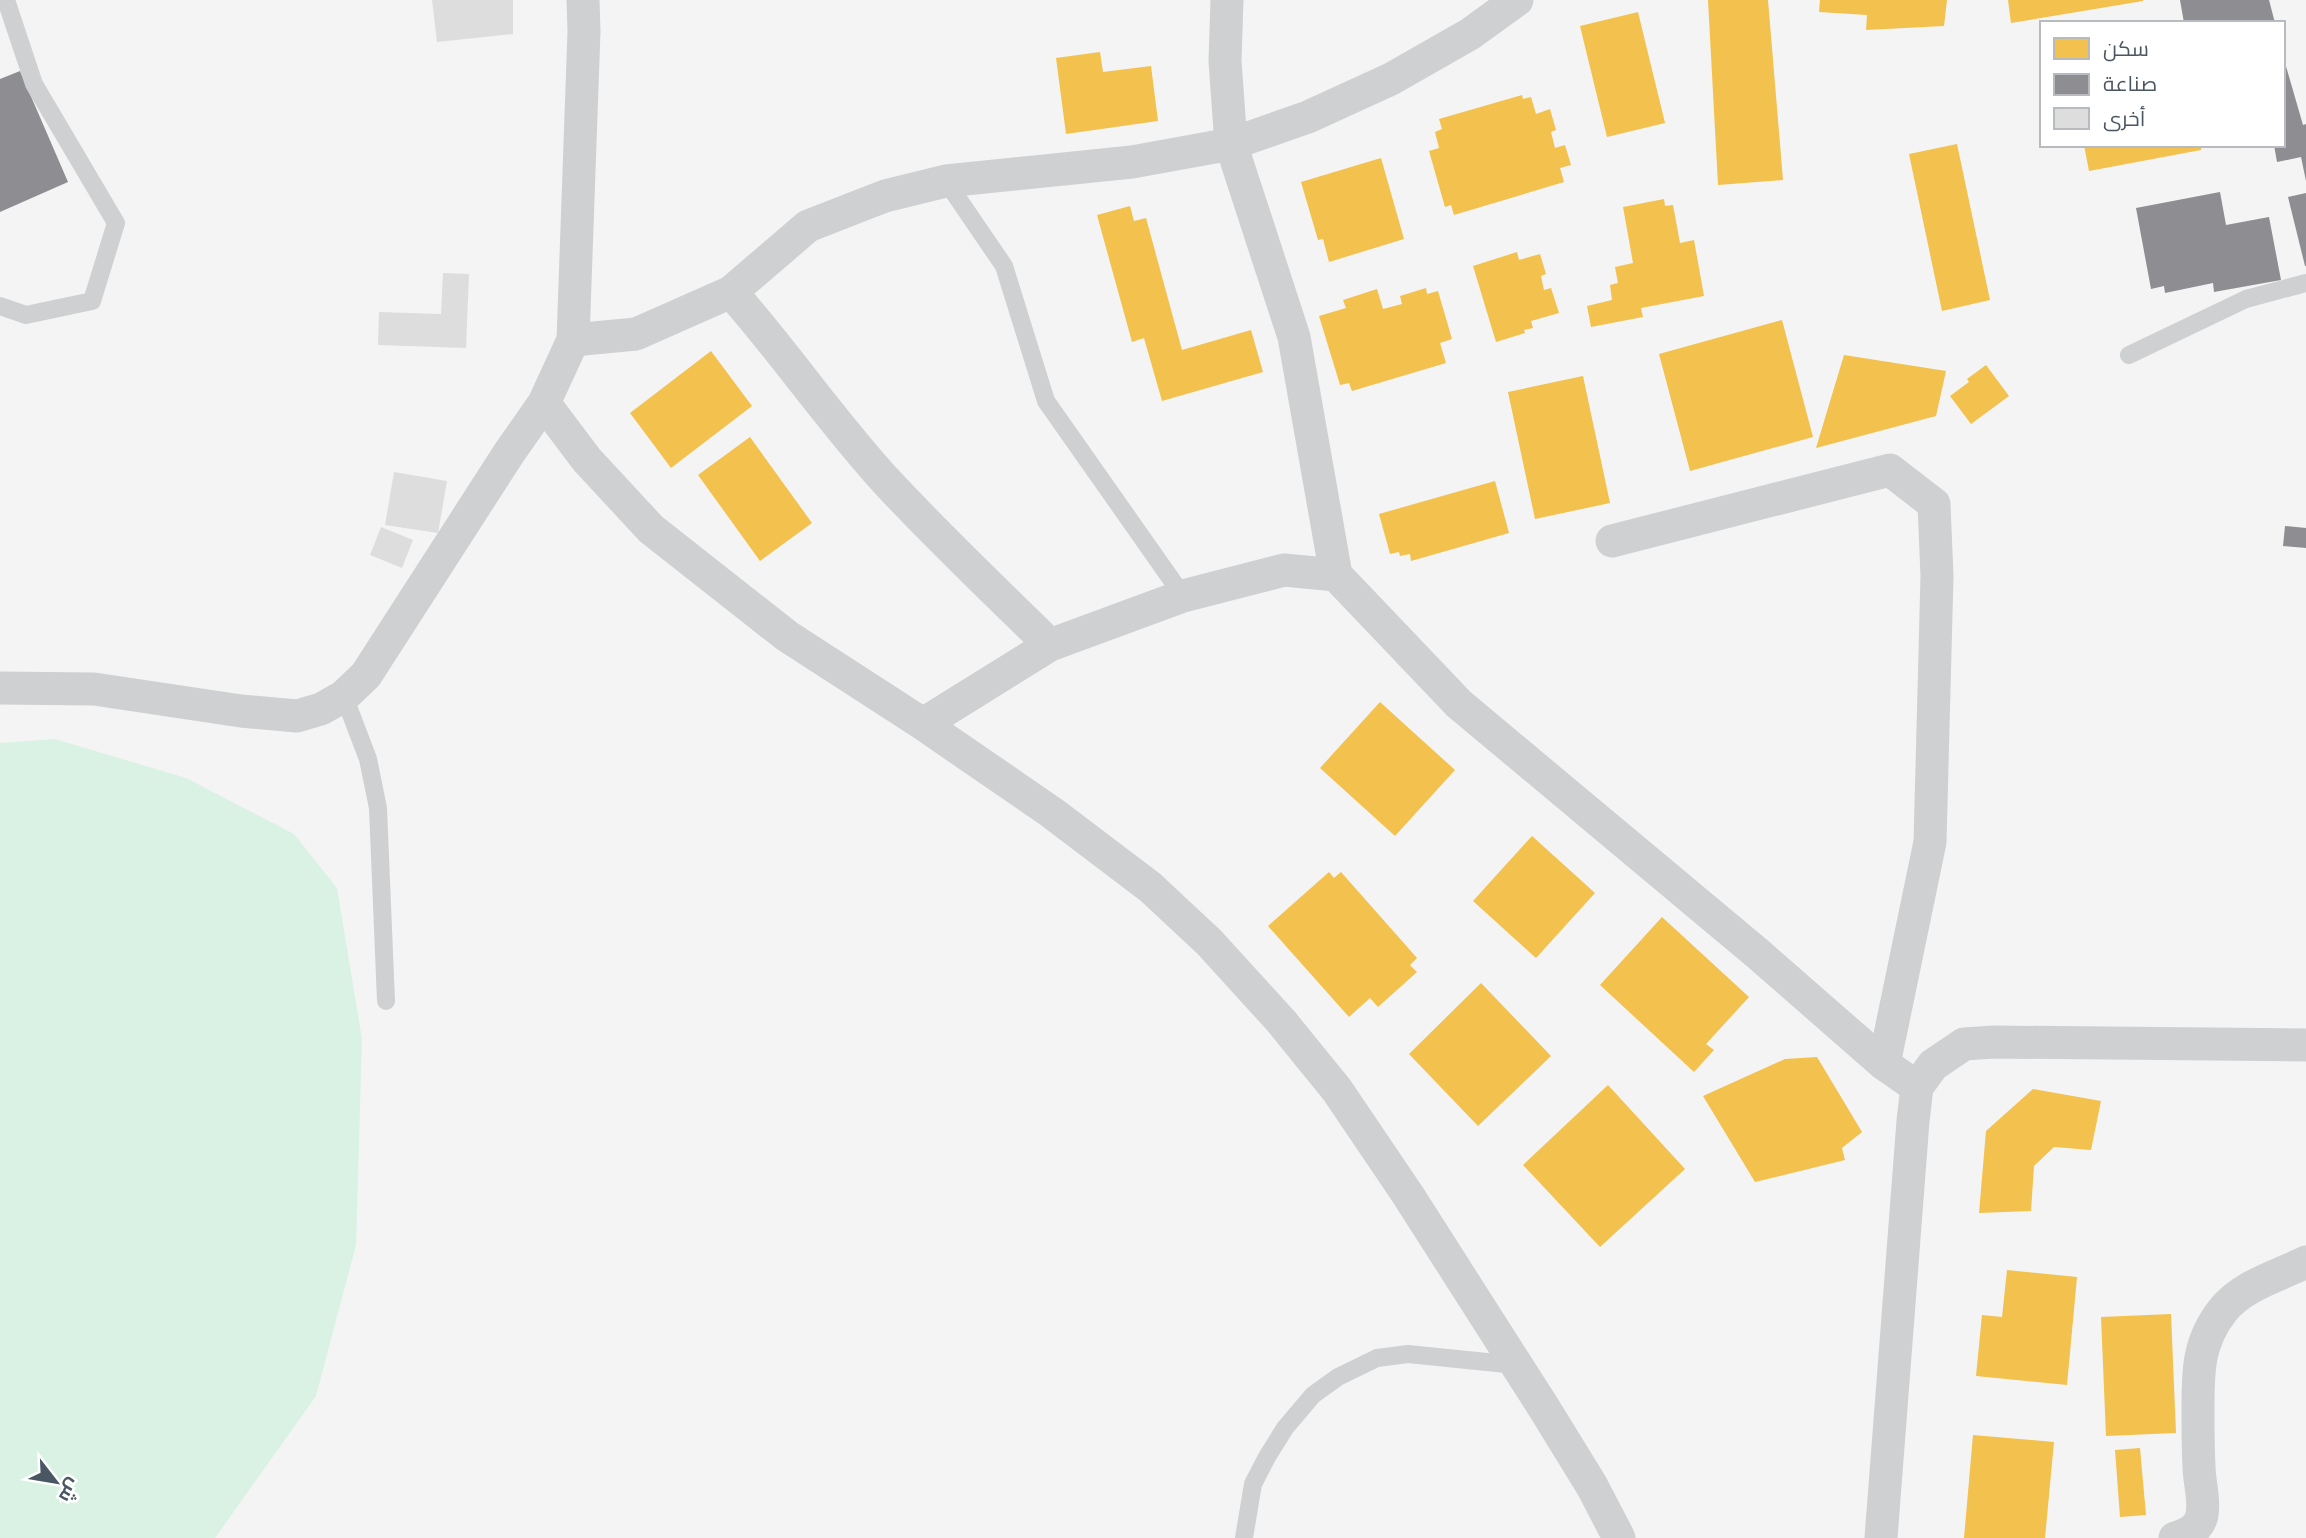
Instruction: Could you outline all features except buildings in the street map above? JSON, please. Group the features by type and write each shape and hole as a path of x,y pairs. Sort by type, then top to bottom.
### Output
{"street":[{"path":"0,688 94,689 241,711 297,716 321,709 344,696 366,675 544,403 573,341 584,44 583,0"},
{"path":"1227,0 1224,61 1231,144 1294,337 1336,575 1459,704 1757,953 1884,1064 1917,1087"},
{"path":"573,341 636,334 731,292 808,226 886,195 946,181 1132,162 1231,144 1308,117 1391,79 1470,34 1517,0"},
{"path":"731,292 772,337 820,403 886,481 1050,645"},
{"path":"544,403 587,460 651,529 787,636 923,724 1051,812 1150,887 1209,942 1282,1021 1337,1090 1517,1364 1592,1486 1619,1538"},
{"path":"1612,541 1890,470 1934,504 1937,576 1930,842 1884,1064"},
{"path":"923,724 1050,645 1183,596 1284,569 1336,575"},
{"path":"1881,1538 1913,1121 1917,1087 1933,1065 1964,1044 1994,1042 2306,1045"},
{"path":"2175,1538 2197,1527 2202,1514 2198,1366 2213,1324 2235,1298 2258,1283 2306,1262"}],"lane":[{"path":"0,306 26,315 92,301 116,223 34,84 6,0"},
{"path":"946,181 1003,266 1046,401 1183,596"},
{"path":"2129,355 2246,299 2306,284"},
{"path":"344,696 368,760 378,808 386,1001"},
{"path":"1244,1538 1253,1483 1267,1457 1285,1428 1313,1395 1338,1377 1377,1358 1408,1354 1517,1364"}],"green space":[{"path":"55,739 186,778 294,834 337,888 362,1039 356,1245 316,1396 215,1538 0,1538 0,743"}]}
